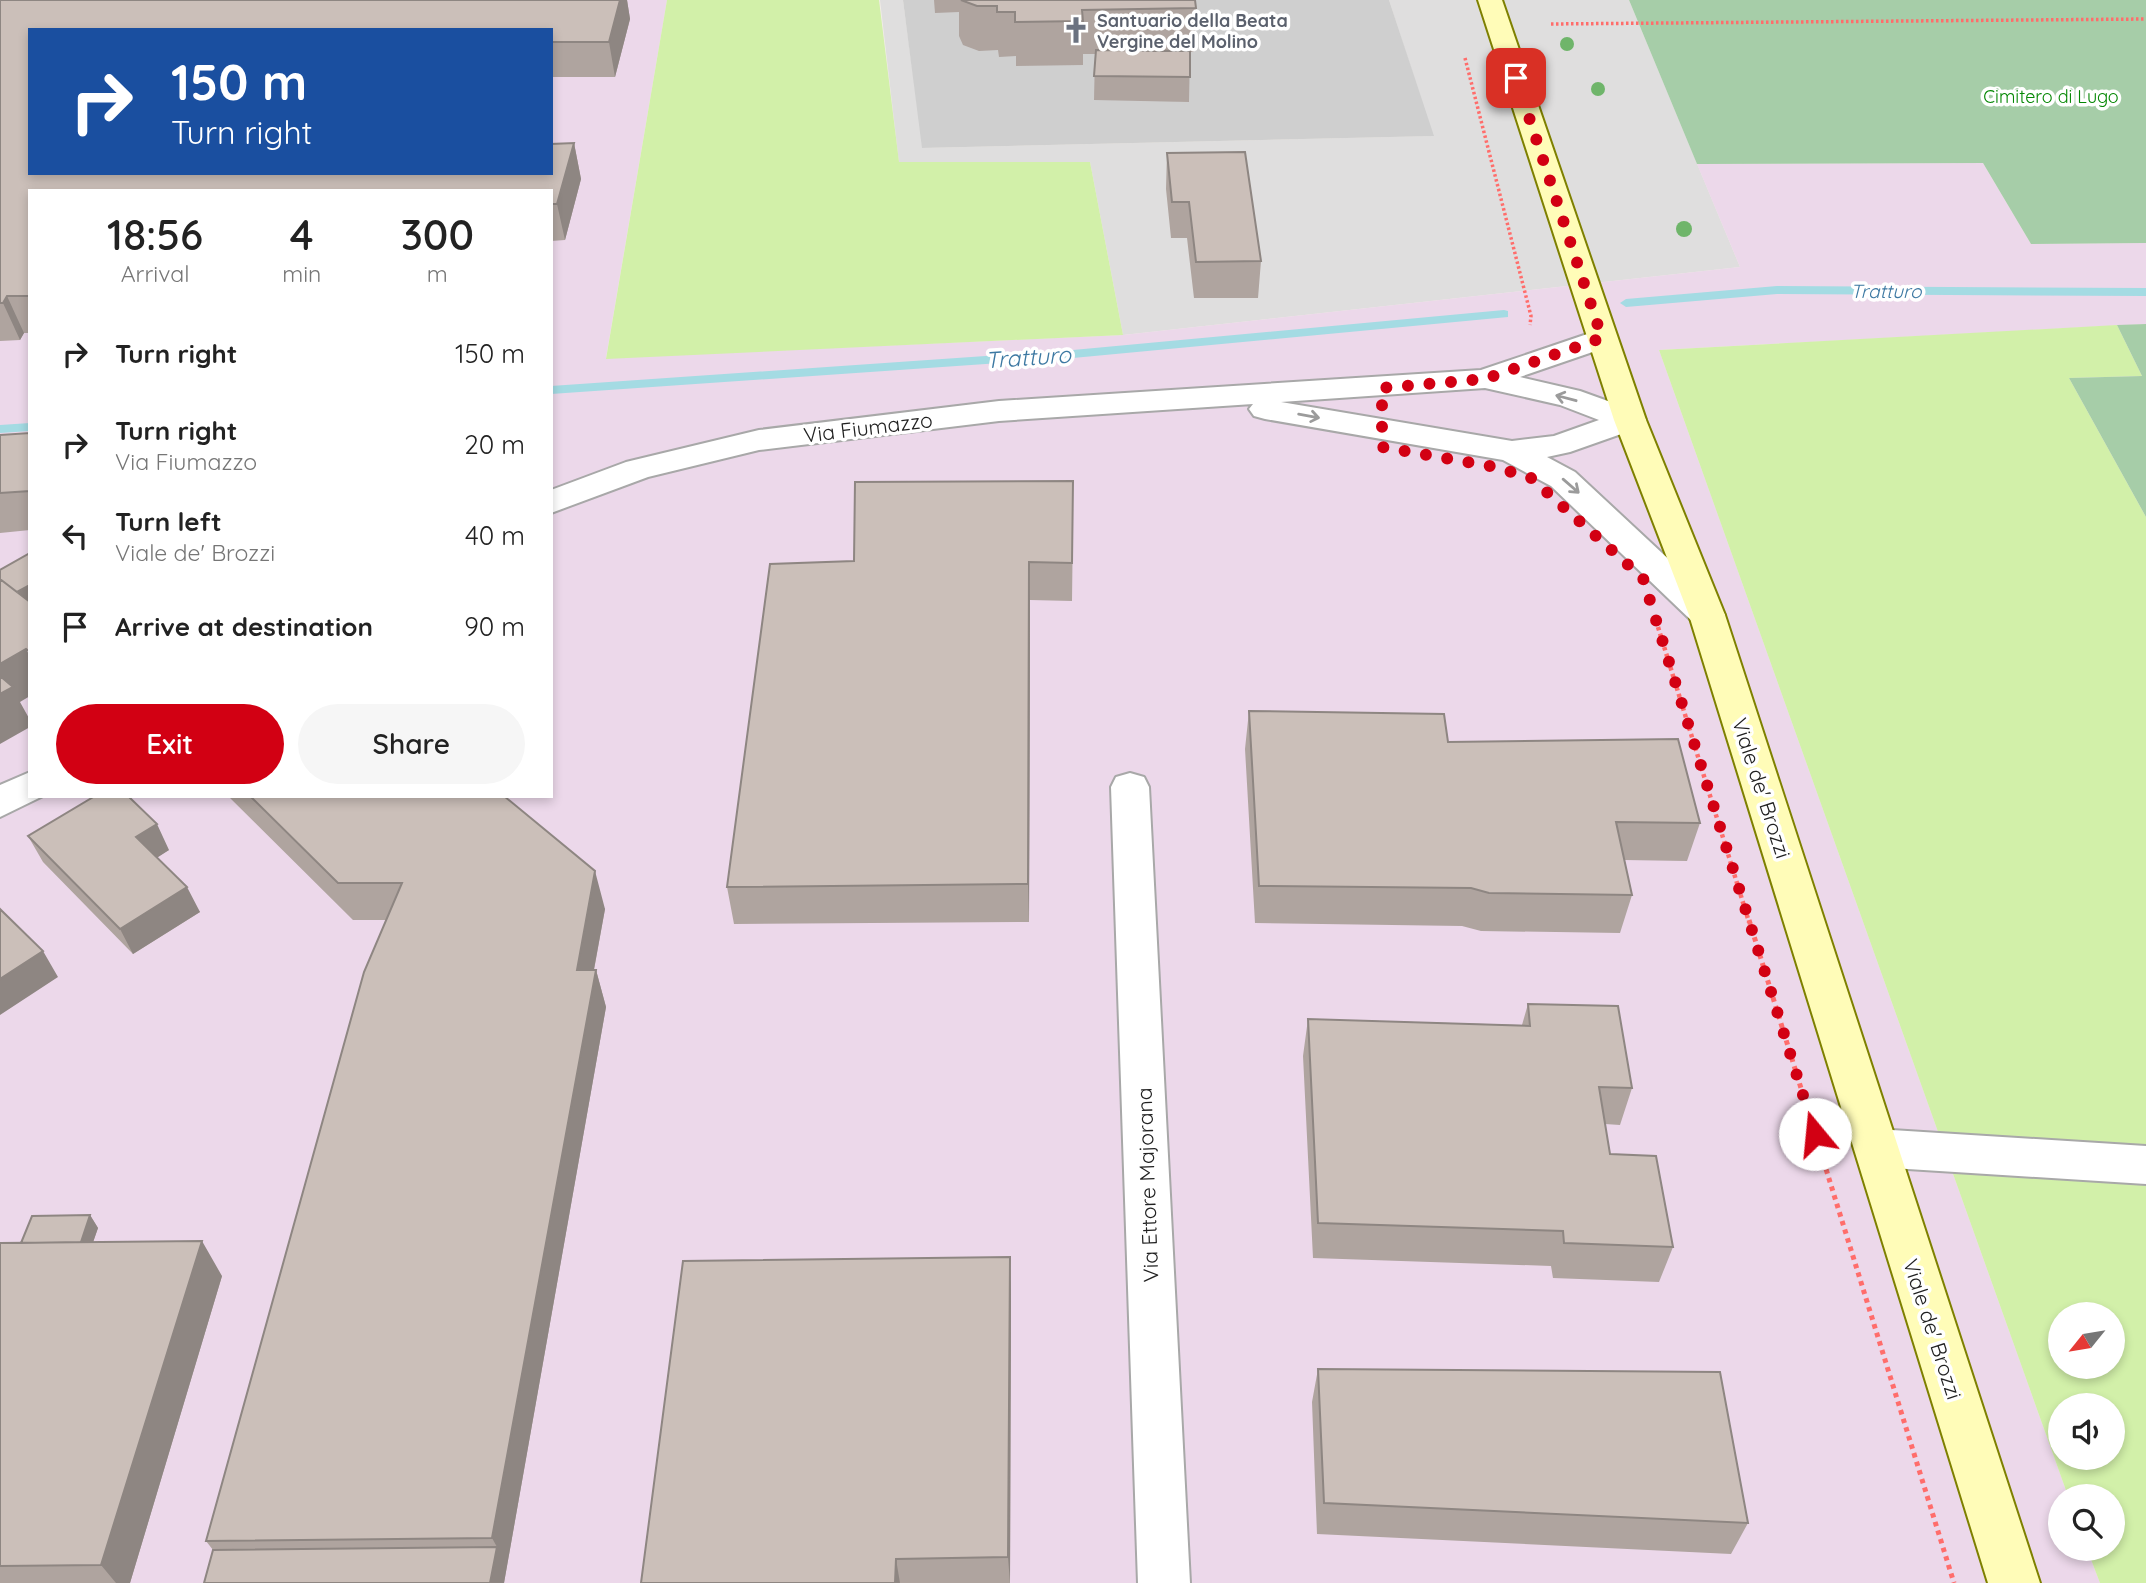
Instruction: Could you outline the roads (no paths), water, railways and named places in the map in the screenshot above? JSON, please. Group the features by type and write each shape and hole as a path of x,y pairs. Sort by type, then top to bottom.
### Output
{"street":[{"name":"Viale de' Brozzi","path":"1490,0 1630,420 1707,615 2014,1583"},
{"name":"Via Fiumazzo","path":"553,501 638,469 759,440 999,411 1194,396 1382,388 1485,379 1602,338"},
{"name":"Via Fiumazzo","path":"1485,379 1569,398 1630,420"},
{"name":"Via Fiumazzo","path":"1194,396 1512,452 1563,479 1707,615"},
{"name":"Via Fiumazzo","path":"1512,452 1559,445 1630,420"},
{"path":"0,803 28,787"},
{"name":"Via Ettore Majorana","path":"1130,787 1164,1583"},
{"path":"1876,1148 2146,1166"}],"waterway":[{"name":"Tratturo","path":"1626,303 1777,290 2146,292"},
{"name":"Tratturo","path":"553,390 1073,354 1504,314"},
{"name":"Tratturo","path":"0,429 28,427"}],"place":[{"name":"Santuario della Beata Vergine del Molino","path":"1076,30"}],"park label":[{"name":"Cimitero di Lugo","path":"2051,96"}]}
